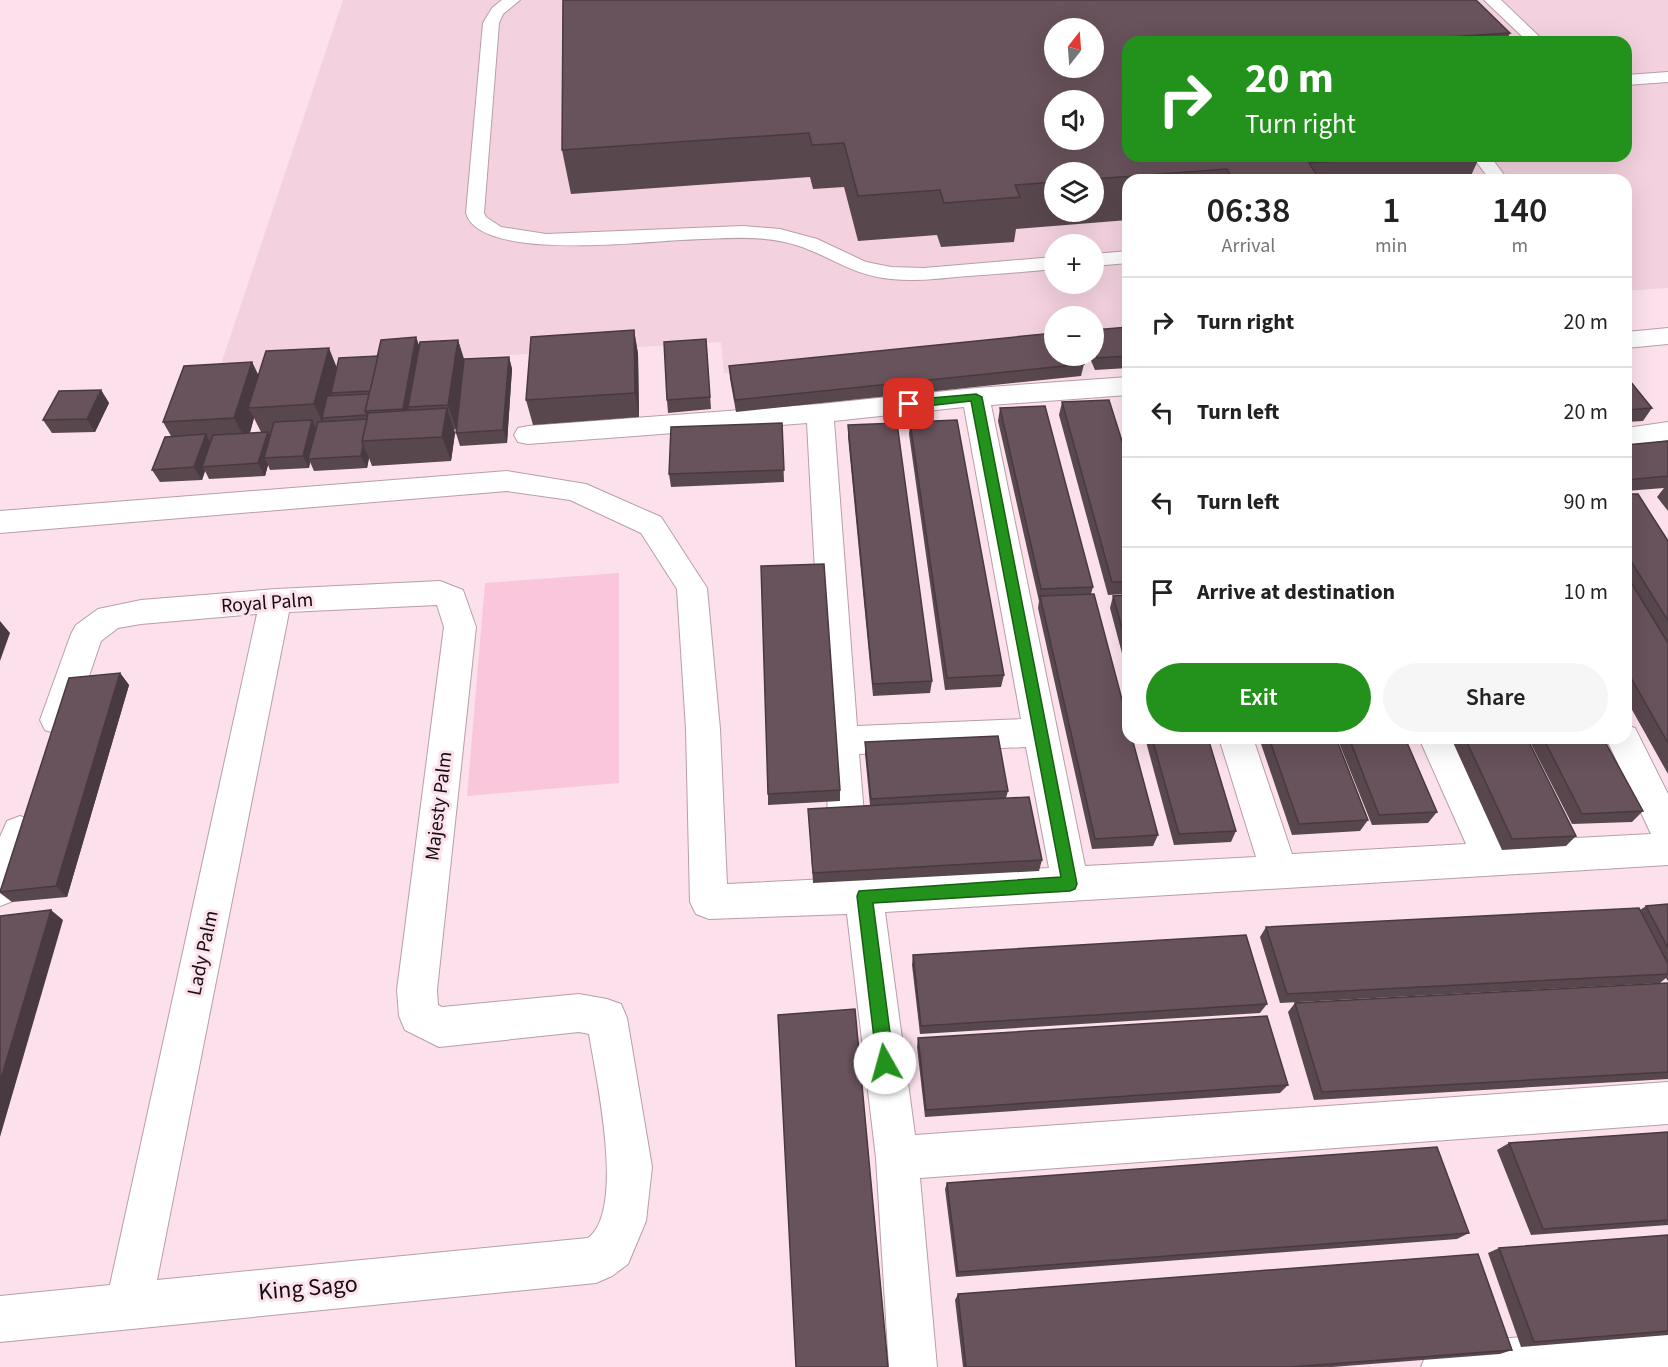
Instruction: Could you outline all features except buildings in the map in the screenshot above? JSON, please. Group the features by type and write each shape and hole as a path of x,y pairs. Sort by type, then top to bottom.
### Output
{"street":[{"path":"1632,339 1668,336"},
{"path":"528,435 820,413 976,397 1122,391"},
{"path":"976,397 1070,884"},
{"path":"820,413 846,814"},
{"path":"1632,436 1668,431"},
{"path":"0,522 507,481 576,491 651,525 692,588 703,729 709,902 864,896 1668,849"},
{"name":"Royal Palm","path":"49,744 87,634 109,618 141,612 276,601 440,593 452,598"},
{"name":"Majesty Palm","path":"452,598 460,627 417,990 419,1016 439,1026 579,1013 607,1018 630,1167 624,1221 612,1248"},
{"name":"Lady Palm","path":"129,1305 276,601"},
{"path":"841,741 1040,732"},
{"path":"1238,744 1279,872"},
{"path":"1439,744 1491,860"},
{"path":"1626,744 1668,831"},
{"path":"1,881 30,800"},
{"path":"864,896 897,1158 913,1367"},
{"path":"897,1158 1668,1103"},
{"name":"King Sago","path":"0,1319 596,1260 612,1248"},
{"path":"1445,1367 1668,1349"}],"lane":[{"path":"512,0 497,11 491,23 475,213 477,220 495,232 527,238 566,240 743,232 771,234 810,243 860,267 900,274 1044,264"},
{"path":"1492,0 1531,36"},
{"path":"1632,80 1668,77"},
{"path":"1104,259 1122,258"}],"shaded area":[{"path":"343,0 1668,0 1668,288 1632,291 1632,174 1122,174 1122,337 1104,339 1104,306 1044,306 1044,344 724,373 721,342 218,373"},
{"path":"619,573 619,783 467,796 485,583"}],"route":[{"path":"885,1063 864,896 1070,884 976,397 909,404"}]}
